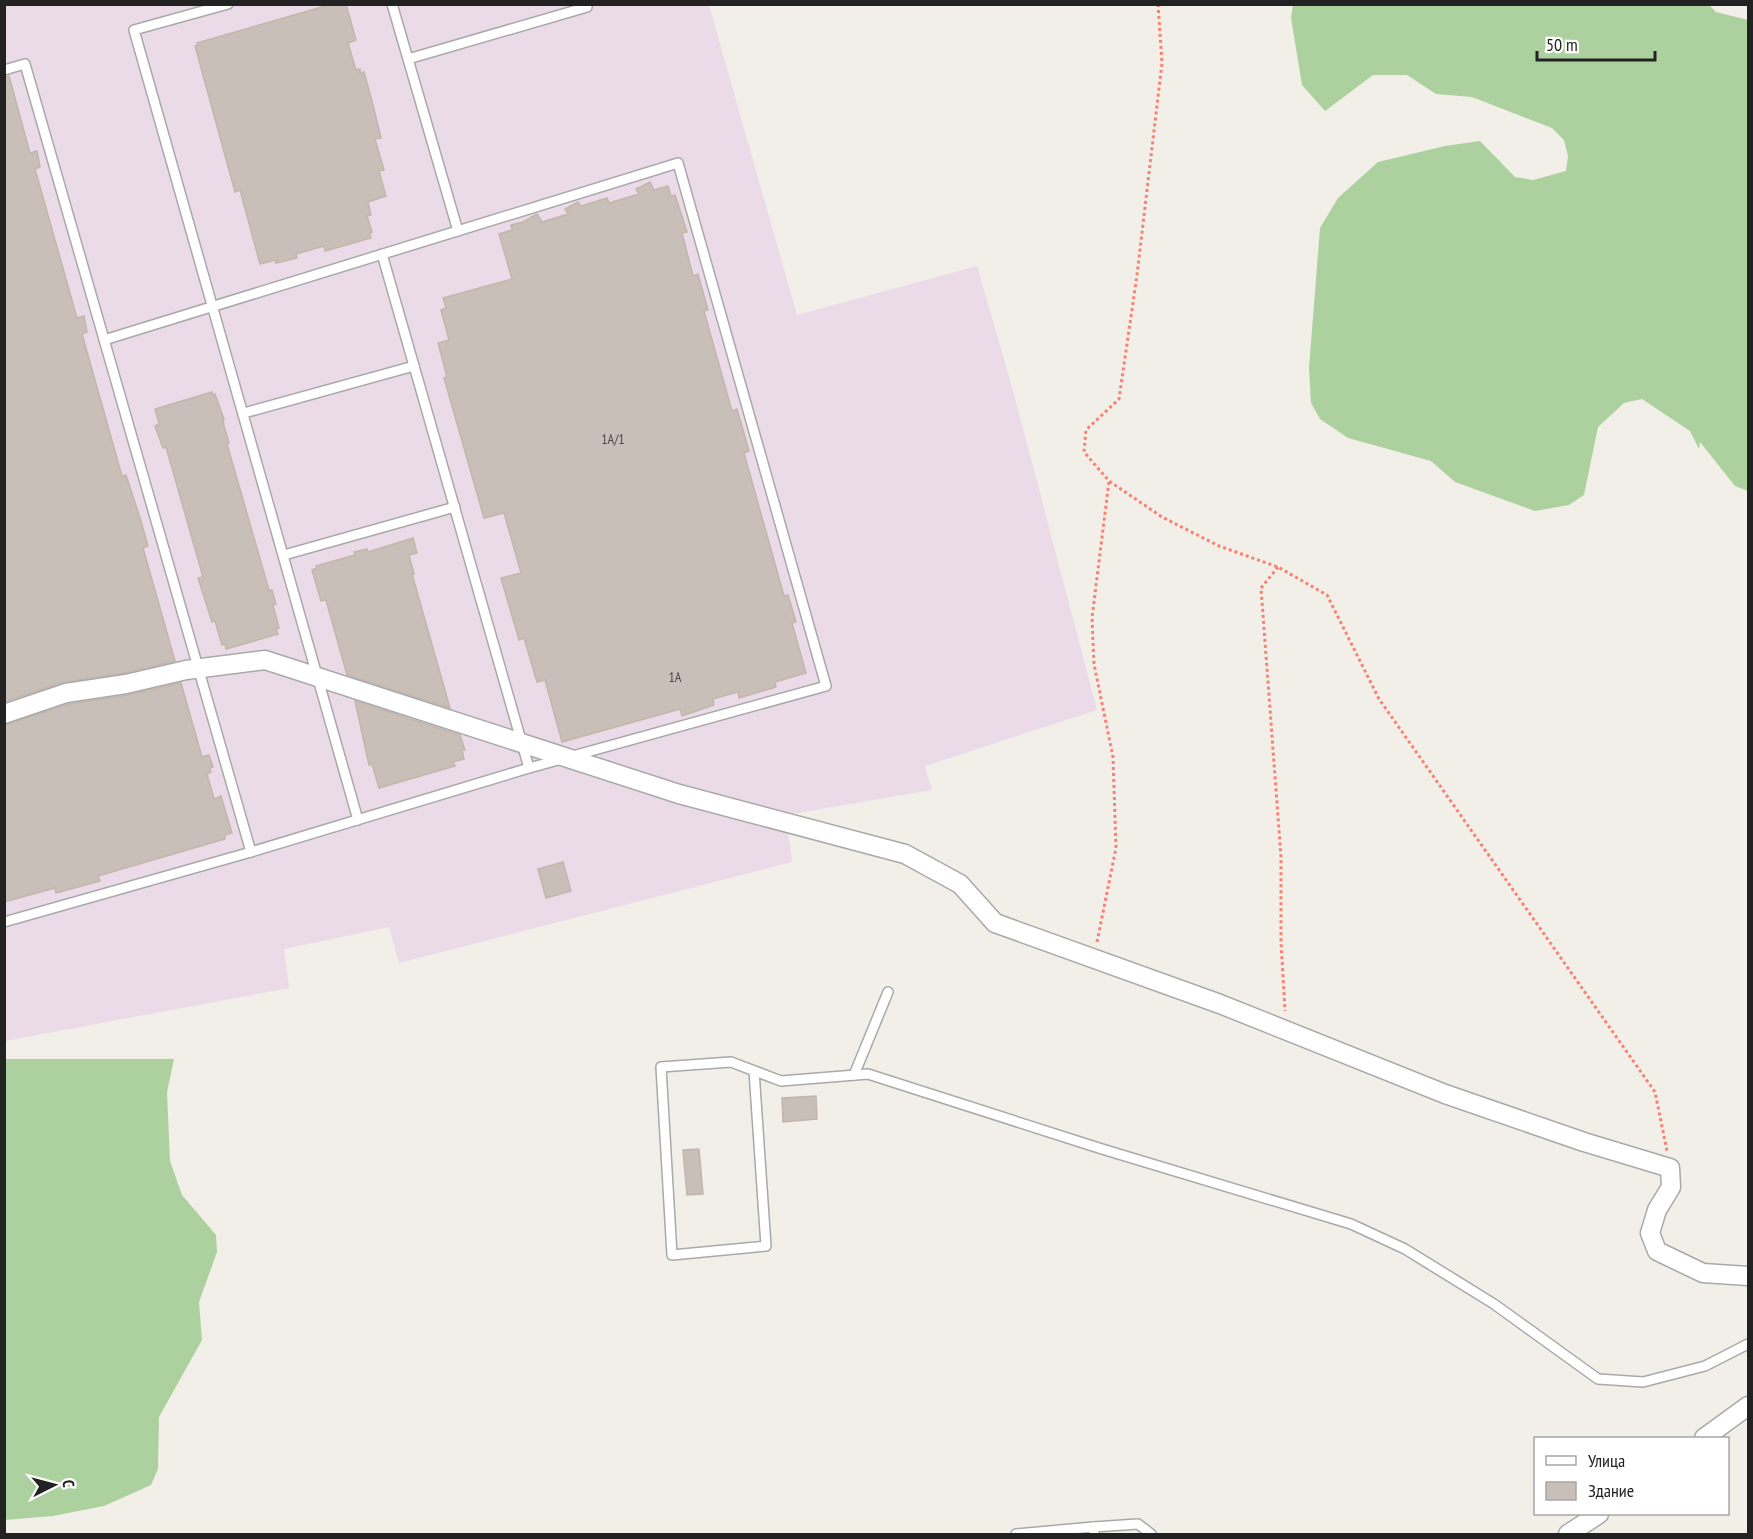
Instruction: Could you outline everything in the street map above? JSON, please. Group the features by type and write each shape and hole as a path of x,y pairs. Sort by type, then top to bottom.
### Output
{"street":[{"path":"4,714 66,693 126,684 186,670 265,660 679,794 905,854 960,884 995,923 1286,1030 1445,1094 1584,1142 1670,1167 1671,1188 1657,1210 1650,1233 1656,1251 1703,1274 1749,1276"},
{"path":"1705,1437 1749,1406"},
{"path":"1568,1534 1597,1515"}],"lane":[{"path":"228,4 134,30 358,820"},
{"path":"392,4 458,231"},
{"path":"408,59 587,7"},
{"path":"4,70 25,64 251,852"},
{"path":"4,922 251,852 529,768 826,686 678,163 104,339"},
{"path":"382,254 529,768"},
{"path":"244,413 414,366"},
{"path":"284,555 455,507"},
{"path":"855,1075 888,992"},
{"path":"754,1071 766,1246 672,1256 661,1067 731,1062 781,1081 868,1074 1102,1149 1351,1224 1405,1249 1484,1298 1598,1379 1643,1382 1705,1366 1749,1344"},
{"path":"1016,1534 1094,1531 1138,1524 1150,1534"}],"path":[{"path":"1158,4 1162,63 1137,276 1119,399 1086,430 1084,452 1108,481 1162,517 1219,546 1278,567 1327,595 1379,699 1655,1092 1670,1167"},
{"path":"1094,959 1116,848 1113,757 1094,664 1092,618 1108,481"},
{"path":"1278,567 1261,588 1281,857 1281,942 1286,1030"}],"shaded area":[{"path":"5,5 709,5 797,315 977,266 1014,394 1097,710 925,766 932,790 786,815 792,862 399,963 389,927 284,949 289,988 5,1041"}],"green space":[{"path":"1293,4 1708,4 1716,12 1748,20 1748,491 1735,486 1700,442 1699,449 1690,431 1642,399 1624,403 1598,427 1584,495 1569,505 1535,511 1455,482 1431,461 1348,438 1320,419 1311,403 1309,368 1320,228 1338,198 1378,162 1445,146 1480,141 1515,177 1533,180 1566,171 1568,156 1564,140 1552,128 1472,97 1436,94 1407,75 1373,75 1325,111 1302,85 1291,18"},
{"path":"5,1059 174,1059 167,1092 170,1161 182,1195 216,1235 217,1252 199,1302 202,1340 159,1417 158,1469 151,1485 104,1506 53,1516 5,1520"}],"building":[{"path":"332,4 346,4 356,40 348,43 356,70 360,69 360,73 364,72 381,138 375,139 384,170 379,171 386,196 368,202 371,215 367,216 372,232 370,233 371,238 325,251 324,246 296,254 297,258 260,264 240,190 235,192 195,46 198,45 197,43"},
{"path":"9,76 30,153 37,151 40,167 35,169 77,318 84,316 87,332 82,334 122,476 126,475 141,521 148,546 143,548 175,661 124,673 64,682 4,702 4,77"},
{"path":"650,182 654,190 668,186 671,196 675,195 687,232 682,233 693,276 698,274 708,310 704,311 732,411 737,409 749,451 744,453 784,596 788,595 796,622 792,623 806,673 775,682 776,687 739,698 738,692 713,699 714,705 682,716 680,709 562,742 545,680 537,682 524,638 519,640 501,578 521,573 504,513 484,518 444,378 447,377 438,343 449,340 441,310 446,308 443,298 512,279 499,234 512,230 511,225 523,222 537,214 542,222 568,214 565,209 578,202 581,206 607,198 609,203 639,194 636,189"},
{"path":"212,392 213,395 215,394 224,419 229,443 227,444 269,590 272,590 276,604 273,605 279,628 276,629 278,634 226,649 225,644 222,645 215,621 212,622 198,578 203,577 166,447 163,448 155,426 159,424 155,409"},
{"path":"413,538 417,553 409,555 414,574 412,574 450,708 347,675 326,600 321,601 312,570 317,568 316,566 355,555 354,552 367,549 368,552"},
{"path":"181,683 202,757 209,755 213,767 207,774 214,799 221,796 232,833 225,835 225,839 98,876 100,881 56,893 55,888 4,902 4,725 69,704 128,695"},
{"path":"355,701 460,735 465,750 462,750 464,759 453,762 455,766 379,788 372,764 369,765"},
{"path":"563,862 571,891 546,898 538,869"},
{"path":"816,1096 817,1119 783,1122 782,1098"},
{"path":"699,1149 703,1194 687,1195 683,1150"}]}
